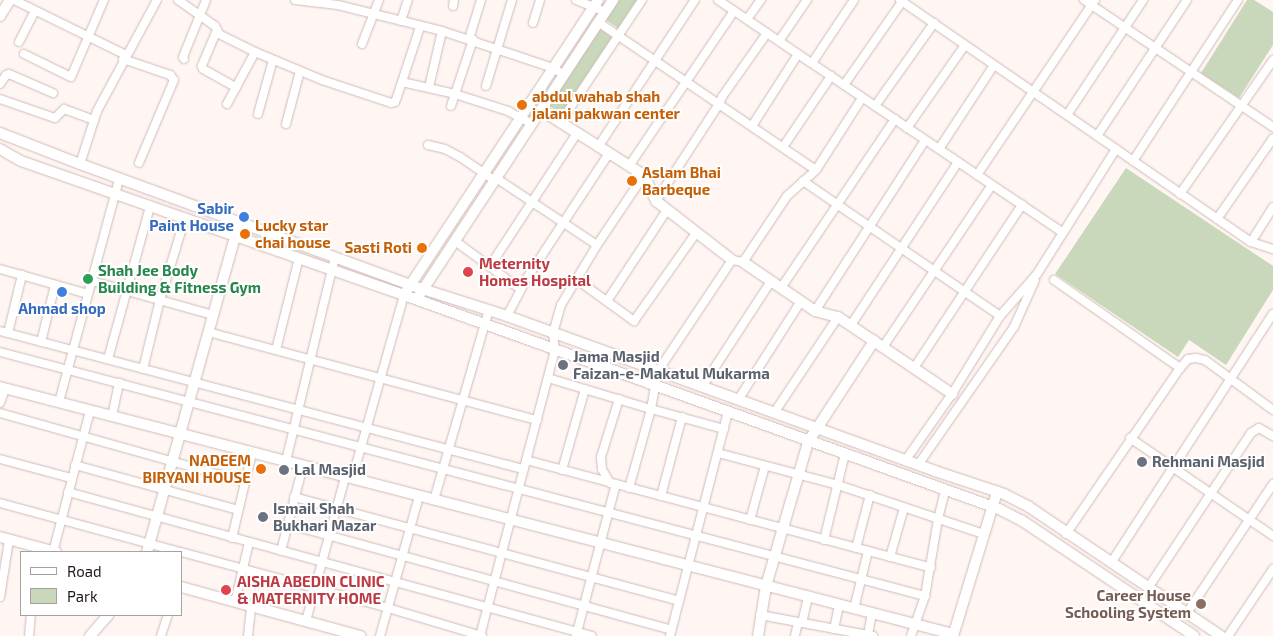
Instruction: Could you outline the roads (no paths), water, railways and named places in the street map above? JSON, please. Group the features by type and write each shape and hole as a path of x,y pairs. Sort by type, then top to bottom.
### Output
{"street":[{"path":"0,16 10,0"},
{"path":"14,0 124,57 170,75 174,80 139,163"},
{"path":"24,54 71,77 104,0"},
{"path":"80,164 94,120 124,57 157,0"},
{"path":"178,0 215,26 219,34 255,52 300,71 391,104 397,98 420,27"},
{"path":"184,60 182,57 206,0"},
{"path":"295,0 338,2 420,27 471,39 553,68 564,75"},
{"path":"362,44 379,0"},
{"path":"401,21 408,0"},
{"path":"451,106 481,0"},
{"path":"486,86 499,49 512,0"},
{"path":"533,23 540,0"},
{"path":"576,0 595,3 605,12"},
{"path":"417,300 423,288 613,0"},
{"path":"560,122 642,0"},
{"path":"598,146 695,0"},
{"path":"718,0 1063,233"},
{"path":"746,20 761,0"},
{"path":"779,42 807,0"},
{"path":"812,63 854,0"},
{"path":"844,86 902,0 1250,242 1273,249"},
{"path":"1067,115 1143,0"},
{"path":"1097,136 1187,0"},
{"path":"1133,161 1238,0"},
{"path":"977,175 1090,2 1273,127"},
{"path":"306,621 337,508 362,447 404,295 595,3"},
{"path":"18,42 35,11"},
{"path":"629,166 734,11"},
{"path":"598,22 816,170"},
{"path":"875,106 934,23"},
{"path":"216,30 202,66 203,69 236,87"},
{"path":"429,87 442,31"},
{"path":"656,201 722,97 767,33"},
{"path":"908,128 965,45"},
{"path":"227,104 255,52"},
{"path":"752,126 798,54"},
{"path":"258,114 273,60"},
{"path":"1180,194 1273,60"},
{"path":"939,149 994,65"},
{"path":"286,124 300,71"},
{"path":"0,84 6,75 10,74 53,93"},
{"path":"783,147 830,76"},
{"path":"402,82 455,94 508,111 532,124"},
{"path":"744,262 787,196 816,170 862,98"},
{"path":"0,99 55,118 64,109 94,120"},
{"path":"541,110 644,175 656,201 696,234 732,260 744,262 815,312 838,317 952,394"},
{"path":"781,288 895,119"},
{"path":"0,133 410,285 507,316 918,465 998,492 1029,507 1066,534 1187,613 1214,634"},
{"path":"490,266 577,133"},
{"path":"1217,219 1273,138"},
{"path":"815,312 925,140"},
{"path":"428,145 445,149 532,202 597,245"},
{"path":"0,149 21,161 404,295 993,507 1021,520 1194,636"},
{"path":"918,465 1014,327 1037,274 1116,150"},
{"path":"507,316 520,289 609,153"},
{"path":"851,325 958,162"},
{"path":"182,552 388,608 481,636 517,488 556,350 553,333 561,305 597,245 644,175"},
{"path":"59,402 119,178"},
{"path":"803,181 1000,316"},
{"path":"758,636 766,586 808,442 934,271 992,185"},
{"path":"914,368 1022,205"},
{"path":"108,359 150,206"},
{"path":"1250,242 1273,207"},
{"path":"607,301 667,210"},
{"path":"143,369 160,300 185,218"},
{"path":"148,548 239,223"},
{"path":"576,280 634,320 639,317 696,234"},
{"path":"455,241 520,289"},
{"path":"286,461 336,257"},
{"path":"276,350 298,258"},
{"path":"629,488 657,387 658,371 732,260"},
{"path":"0,269 88,294"},
{"path":"905,460 952,394 1000,316 1037,274"},
{"path":"22,275 4,332 523,469"},
{"path":"1054,280 1180,368"},
{"path":"92,281 213,315"},
{"path":"702,387 771,281"},
{"path":"41,342 55,284"},
{"path":"738,400 801,302"},
{"path":"434,500 489,310"},
{"path":"1111,563 1273,314"},
{"path":"774,413 838,317"},
{"path":"208,332 537,420"},
{"path":"0,352 696,536 861,577 925,596"},
{"path":"1066,534 1130,438 1188,359 1206,360 1230,380 1273,410"},
{"path":"548,378 724,429"},
{"path":"112,416 119,383"},
{"path":"0,403 3,388 955,635 998,492"},
{"path":"562,470 584,389"},
{"path":"577,634 608,513 613,483 602,469 601,457 618,399"},
{"path":"54,551 60,520 90,410"},
{"path":"287,524 494,581 671,633 728,412"},
{"path":"0,414 245,482"},
{"path":"661,496 682,417"},
{"path":"1148,588 1250,433 1259,428 1272,432"},
{"path":"1130,438 1172,469 1273,536"},
{"path":"232,538 252,452"},
{"path":"718,453 838,485 984,534"},
{"path":"824,540 845,454"},
{"path":"0,459 71,478"},
{"path":"526,460 931,568"},
{"path":"75,465 238,510"},
{"path":"281,551 303,466"},
{"path":"750,520 765,466"},
{"path":"1187,613 1273,484"},
{"path":"910,636 916,625 925,596 938,519 945,490"},
{"path":"68,492 157,518 487,607 577,634 592,636"},
{"path":"380,636 420,496"},
{"path":"856,548 870,496"},
{"path":"294,497 679,601"},
{"path":"0,502 148,548 173,551"},
{"path":"890,557 904,508"},
{"path":"0,597 5,538 38,550"},
{"path":"235,602 250,543"},
{"path":"854,608 868,552"},
{"path":"1228,636 1273,569"},
{"path":"182,587 306,621 346,634 360,636"},
{"path":"796,636 808,596"},
{"path":"834,629 839,605"},
{"path":"248,636 251,606"},
{"path":"760,615 870,636 872,613"},
{"path":"29,636 31,616"},
{"path":"90,636 107,616"},
{"path":"161,636 168,616"},
{"path":"824,636 826,627"}],"place":[{"name":"abdul wahab shah jalani pakwan center","path":"522,105"},
{"name":"Aslam Bhai Barbeque","path":"632,181"},
{"name":"Sabir Paint House","path":"244,217"},
{"name":"Lucky star chai house","path":"245,234"},
{"name":"Sasti Roti","path":"422,248"},
{"name":"Meternity Homes Hospital","path":"468,272"},
{"name":"Shah Jee Body Building & Fitness Gym","path":"88,279"},
{"name":"Ahmad shop","path":"62,292"},
{"name":"Jama Masjid Faizan-e-Makatul Mukarma","path":"563,365"},
{"name":"Rehmani Masjid","path":"1142,462"},
{"name":"NADEEM BIRYANI HOUSE","path":"261,469"},
{"name":"Lal Masjid","path":"284,470"},
{"name":"Ismail Shah Bukhari Mazar","path":"263,517"},
{"name":"AISHA ABEDIN CLINIC & MATERNITY HOME","path":"226,590"},
{"name":"Career House Schooling System","path":"1201,604"}]}
